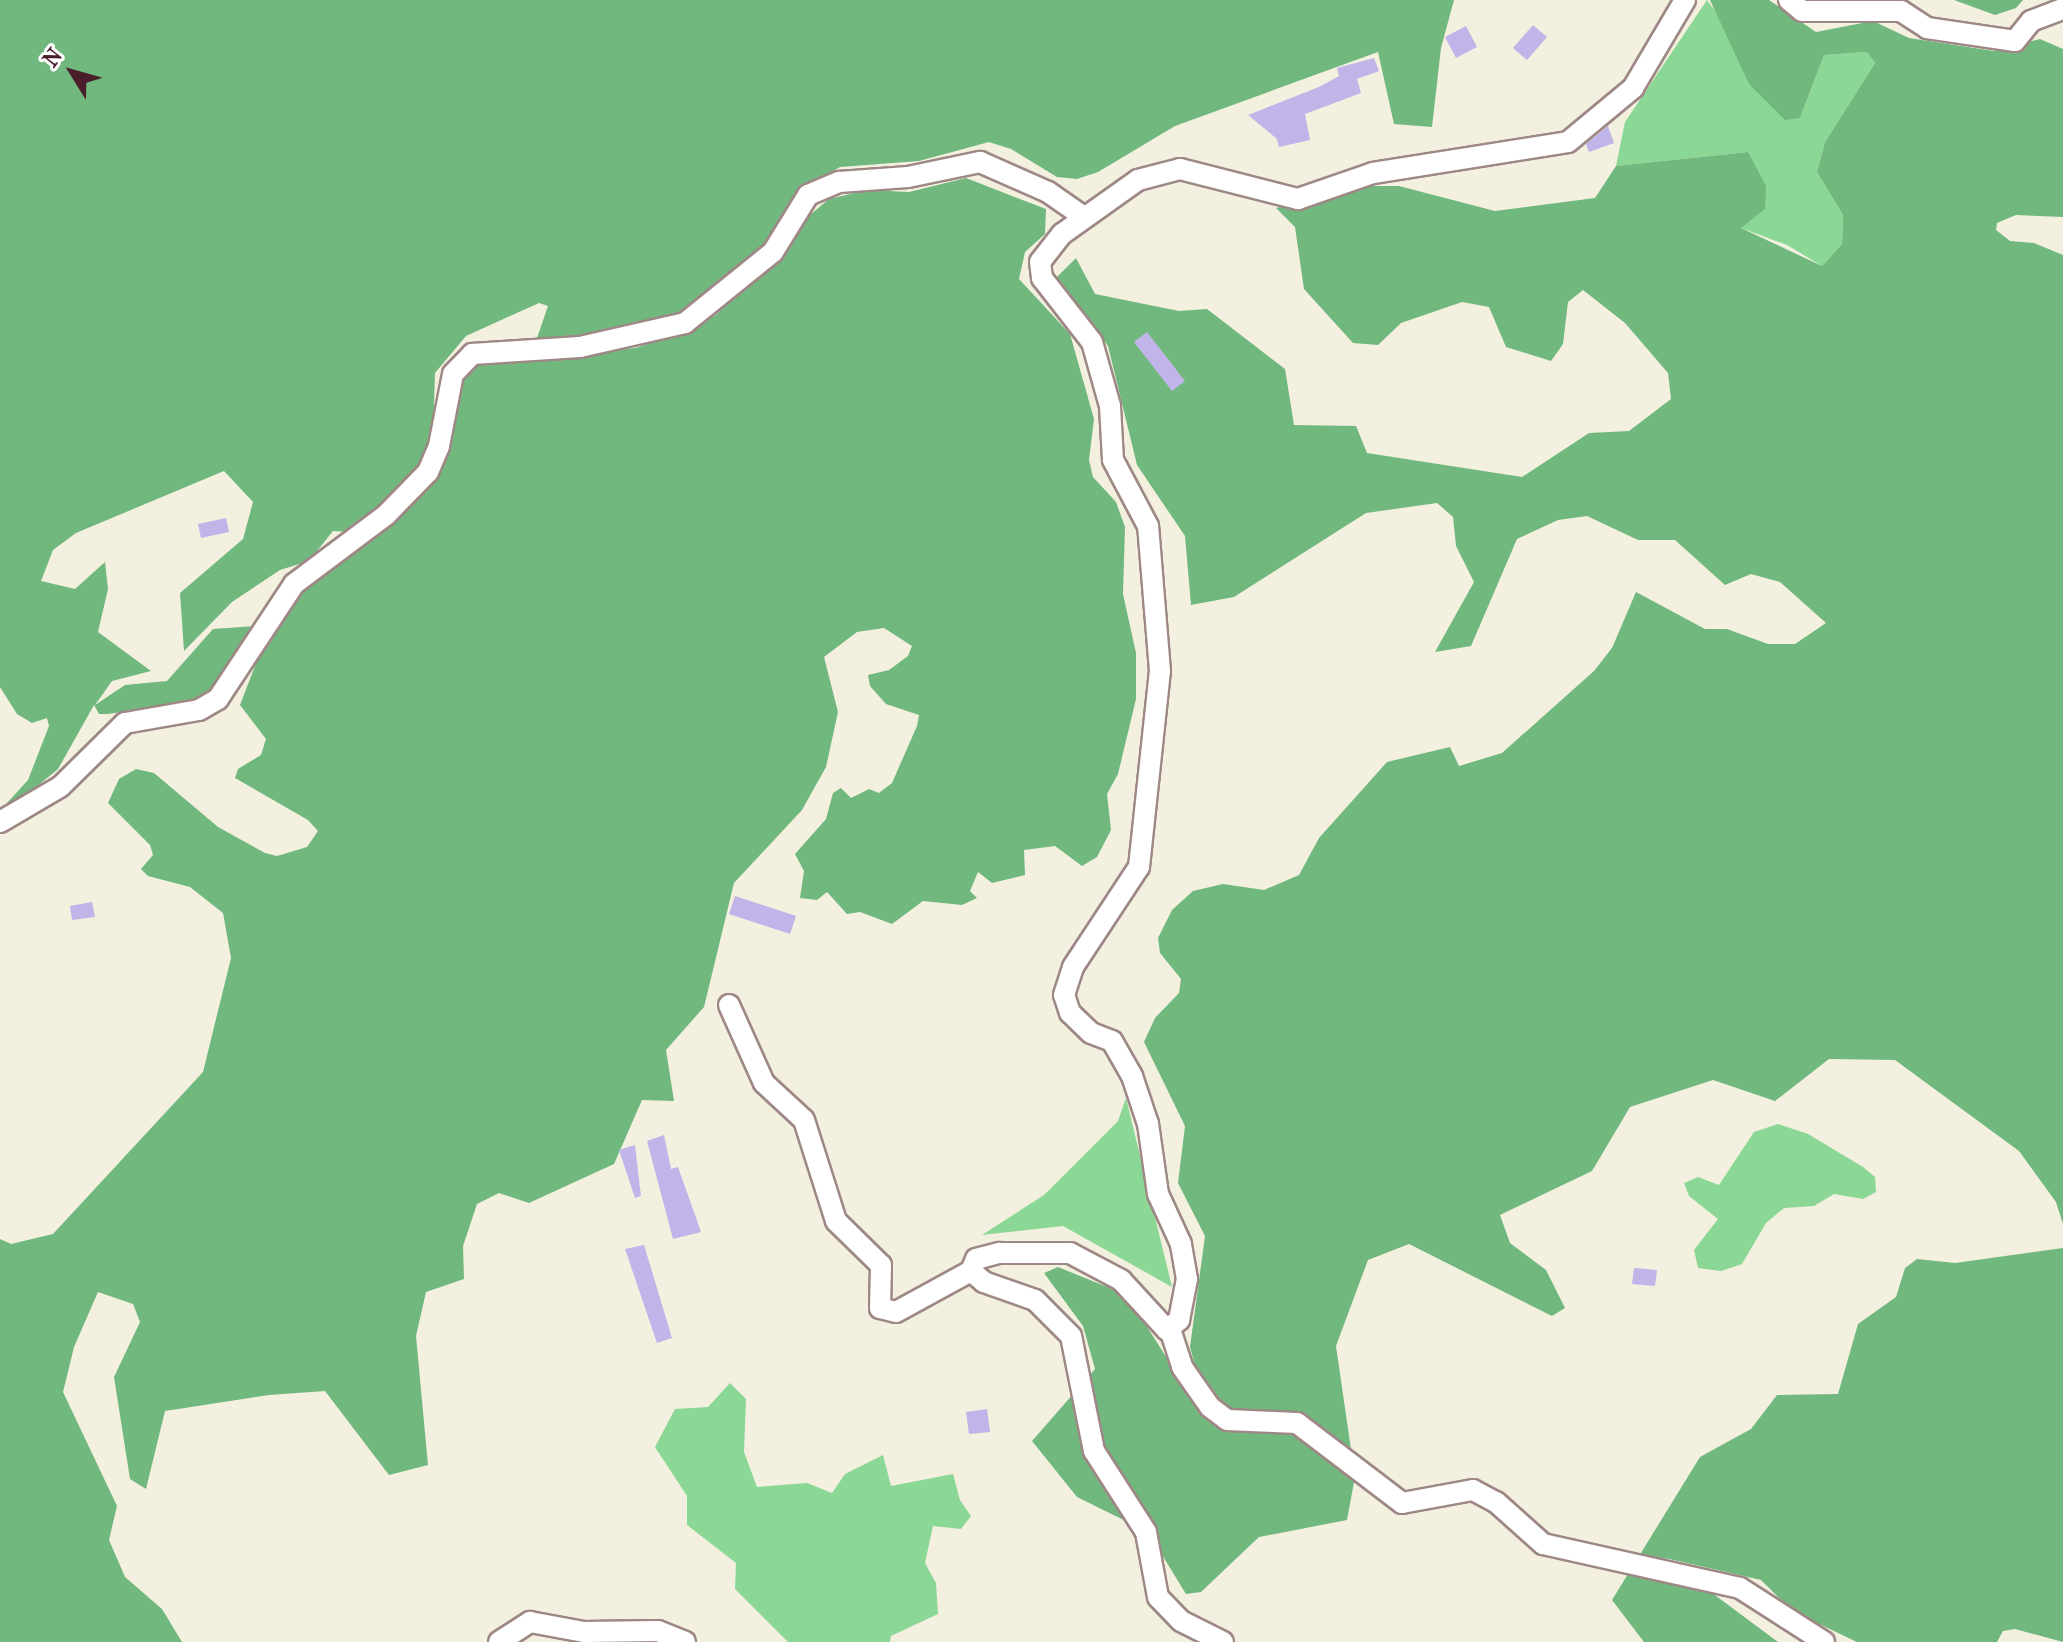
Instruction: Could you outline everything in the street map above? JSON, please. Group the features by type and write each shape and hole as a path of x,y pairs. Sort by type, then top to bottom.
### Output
{"street":[{"path":"1170,1329 1182,1313 1187,1266 1158,1194 1144,1105 1117,1048 1078,1021 1064,995 1073,967 1139,867 1160,671 1148,526 1113,460 1110,406 1092,342 1040,273 1047,250 1084,217 1138,180 1180,169 1298,199 1373,173 1568,142 1633,88 1685,0"},
{"path":"1789,0 1802,11 1901,11 1927,28 2015,41 2031,21 2063,9"},
{"path":"0,822 60,787 125,723 199,710 218,699 294,584 386,515 428,472 439,446 453,374 472,354 580,347 685,323 773,252 808,195 839,182 908,177 980,162 1048,192 1084,217"},
{"path":"729,1005 764,1083 804,1120 836,1221 881,1265 880,1308 896,1312 971,1271 976,1259 999,1253 1070,1253 1121,1280 1157,1325 1170,1329"},
{"path":"971,1271 984,1282 1035,1300 1071,1336 1094,1451 1146,1532 1158,1597 1181,1621 1223,1642"},
{"path":"1170,1329 1182,1367 1210,1407 1227,1420 1297,1423 1402,1503 1473,1490 1496,1502 1543,1544 1580,1556 1740,1588 1824,1642"},
{"path":"499,1642 530,1622 595,1633 658,1631 685,1642"}],"green space":[{"path":"0,0 1454,0 1441,48 1432,127 1394,124 1378,52 1175,126 1098,172 1077,179 1057,177 1011,149 989,142 919,161 840,167 802,189 766,246 677,317 542,343 537,338 548,306 539,303 466,336 435,373 433,437 418,469 350,532 333,531 309,561 280,570 232,602 184,651 180,593 243,539 253,502 224,471 76,533 53,550 41,581 75,589 105,562 108,589 98,632 151,671 112,681 95,705 125,685 167,681 213,629 257,626 215,690 194,702 108,714 99,714 94,705 58,769 12,807 7,803 28,780 49,726 47,718 32,723 17,714 0,687"},
{"path":"1707,0 1728,28 1749,84 1800,118 1824,55 1867,52 1875,63 1825,142 1817,172 1843,215 1842,244 1822,266 1787,245 1741,228 1748,152 1616,166 1625,122"},
{"path":"1710,0 1769,0 1816,32 1873,21 1909,38 1994,51 2040,39 2063,49 2063,217 2016,215 1997,223 1996,230 2010,241 2034,243 2063,255 2063,1224 2056,1202 2019,1151 1895,1060 1829,1059 1775,1101 1713,1080 1630,1107 1592,1171 1500,1215 1510,1243 1546,1270 1565,1308 1552,1316 1409,1244 1368,1260 1336,1346 1355,1477 1347,1520 1259,1537 1201,1592 1186,1594 1148,1532 1077,1497 1032,1441 1095,1369 1083,1326 1044,1273 1058,1267 1127,1295 1204,1417 1226,1416 1199,1381 1190,1347 1205,1236 1178,1183 1185,1126 1144,1042 1155,1018 1179,993 1181,979 1160,953 1158,938 1172,910 1193,891 1223,884 1264,890 1299,875 1319,838 1387,762 1450,747 1459,766 1502,753 1594,671 1612,648 1636,592 1705,629 1727,629 1768,644 1795,644 1826,623 1780,582 1751,574 1725,585 1675,540 1638,540 1587,516 1558,520 1517,539 1471,646 1435,652 1474,582 1456,546 1453,517 1437,503 1366,513 1234,597 1191,605 1185,536 1137,465 1108,346 1057,277 1076,258 1095,294 1179,311 1207,309 1285,369 1294,425 1356,426 1367,453 1522,477 1589,433 1629,431 1671,399 1668,373 1625,323 1583,290 1568,302 1563,344 1551,361 1506,347 1489,307 1462,302 1401,323 1378,345 1353,343 1304,289 1295,227 1276,208 1368,186 1399,186 1495,211 1595,198 1616,166 1748,152 1766,186 1765,209 1741,228 1822,266 1842,244 1843,215 1817,172 1825,142 1875,63 1867,52 1824,55 1800,118 1785,120 1749,84"},
{"path":"1954,0 2023,0 2016,8 1995,15"},
{"path":"966,178 1046,209 1045,234 1025,252 1019,279 1070,334 1094,419 1089,460 1093,477 1116,502 1125,527 1123,594 1136,653 1136,699 1118,774 1107,794 1111,830 1097,857 1082,866 1055,846 1024,850 1025,875 992,883 978,872 970,891 977,898 962,905 923,901 892,924 860,912 847,914 827,892 817,900 800,898 804,871 795,854 826,819 833,793 841,788 851,798 869,789 879,793 892,783 917,726 919,715 886,704 870,686 868,675 889,670 908,656 912,646 884,628 857,632 824,657 838,712 826,767 802,810 734,883 704,1007 666,1050 674,1101 642,1100 614,1164 529,1203 499,1193 477,1204 463,1246 464,1279 426,1292 416,1336 428,1465 389,1475 325,1391 269,1395 165,1411 146,1489 130,1479 114,1377 140,1322 133,1304 98,1292 74,1347 63,1392 117,1506 109,1540 125,1577 162,1609 182,1642 0,1642 0,1239 11,1244 53,1234 203,1072 231,958 223,913 190,887 148,876 141,869 153,855 150,845 108,803 119,779 136,769 154,773 218,827 265,853 277,856 307,847 318,831 308,820 235,778 238,769 261,755 266,739 240,705 271,624 294,594 434,478 452,438 463,375 479,362 635,348 664,339 716,315 739,289 777,260 804,220 829,199 867,190 909,192"},
{"path":"1126,1098 1172,1287 1063,1226 982,1235 1044,1195 1118,1121"},
{"path":"1778,1124 1808,1134 1863,1167 1875,1177 1876,1192 1863,1199 1834,1194 1814,1206 1784,1208 1766,1223 1742,1264 1721,1271 1698,1268 1694,1250 1718,1219 1689,1196 1684,1183 1698,1177 1719,1185 1754,1132"},
{"path":"2063,1248 2063,1642 2015,1629 2003,1631 1997,1642 1857,1642 1792,1611 1761,1580 1665,1558 1778,1642 1644,1642 1612,1600 1700,1457 1751,1429 1777,1395 1838,1394 1858,1324 1896,1297 1905,1268 1917,1259 1955,1263"},
{"path":"730,1383 746,1399 744,1452 757,1487 807,1483 832,1493 845,1474 883,1455 891,1486 953,1474 960,1500 971,1516 961,1529 933,1526 925,1563 936,1583 938,1614 891,1636 890,1642 788,1642 735,1589 736,1563 687,1525 687,1496 655,1447 675,1409 708,1407"}],"building":[{"path":"1533,25 1547,37 1527,60 1513,48"},
{"path":"1466,26 1477,47 1456,58 1445,37"},
{"path":"1374,58 1379,71 1357,79 1361,93 1305,114 1310,140 1279,147 1277,139 1248,115 1319,87 1339,76 1337,68"},
{"path":"1608,126 1614,143 1589,152 1586,144"},
{"path":"1147,332 1185,381 1172,391 1134,342"},
{"path":"226,518 229,532 201,538 198,524"},
{"path":"735,896 796,916 790,934 729,914"},
{"path":"92,902 95,917 72,920 70,906"},
{"path":"664,1135 671,1169 678,1167 701,1232 673,1239 647,1141"},
{"path":"635,1145 641,1196 635,1198 619,1150"},
{"path":"644,1245 672,1338 657,1343 625,1249"},
{"path":"1634,1268 1657,1270 1655,1286 1632,1284"},
{"path":"987,1409 990,1432 969,1434 966,1412"}]}
